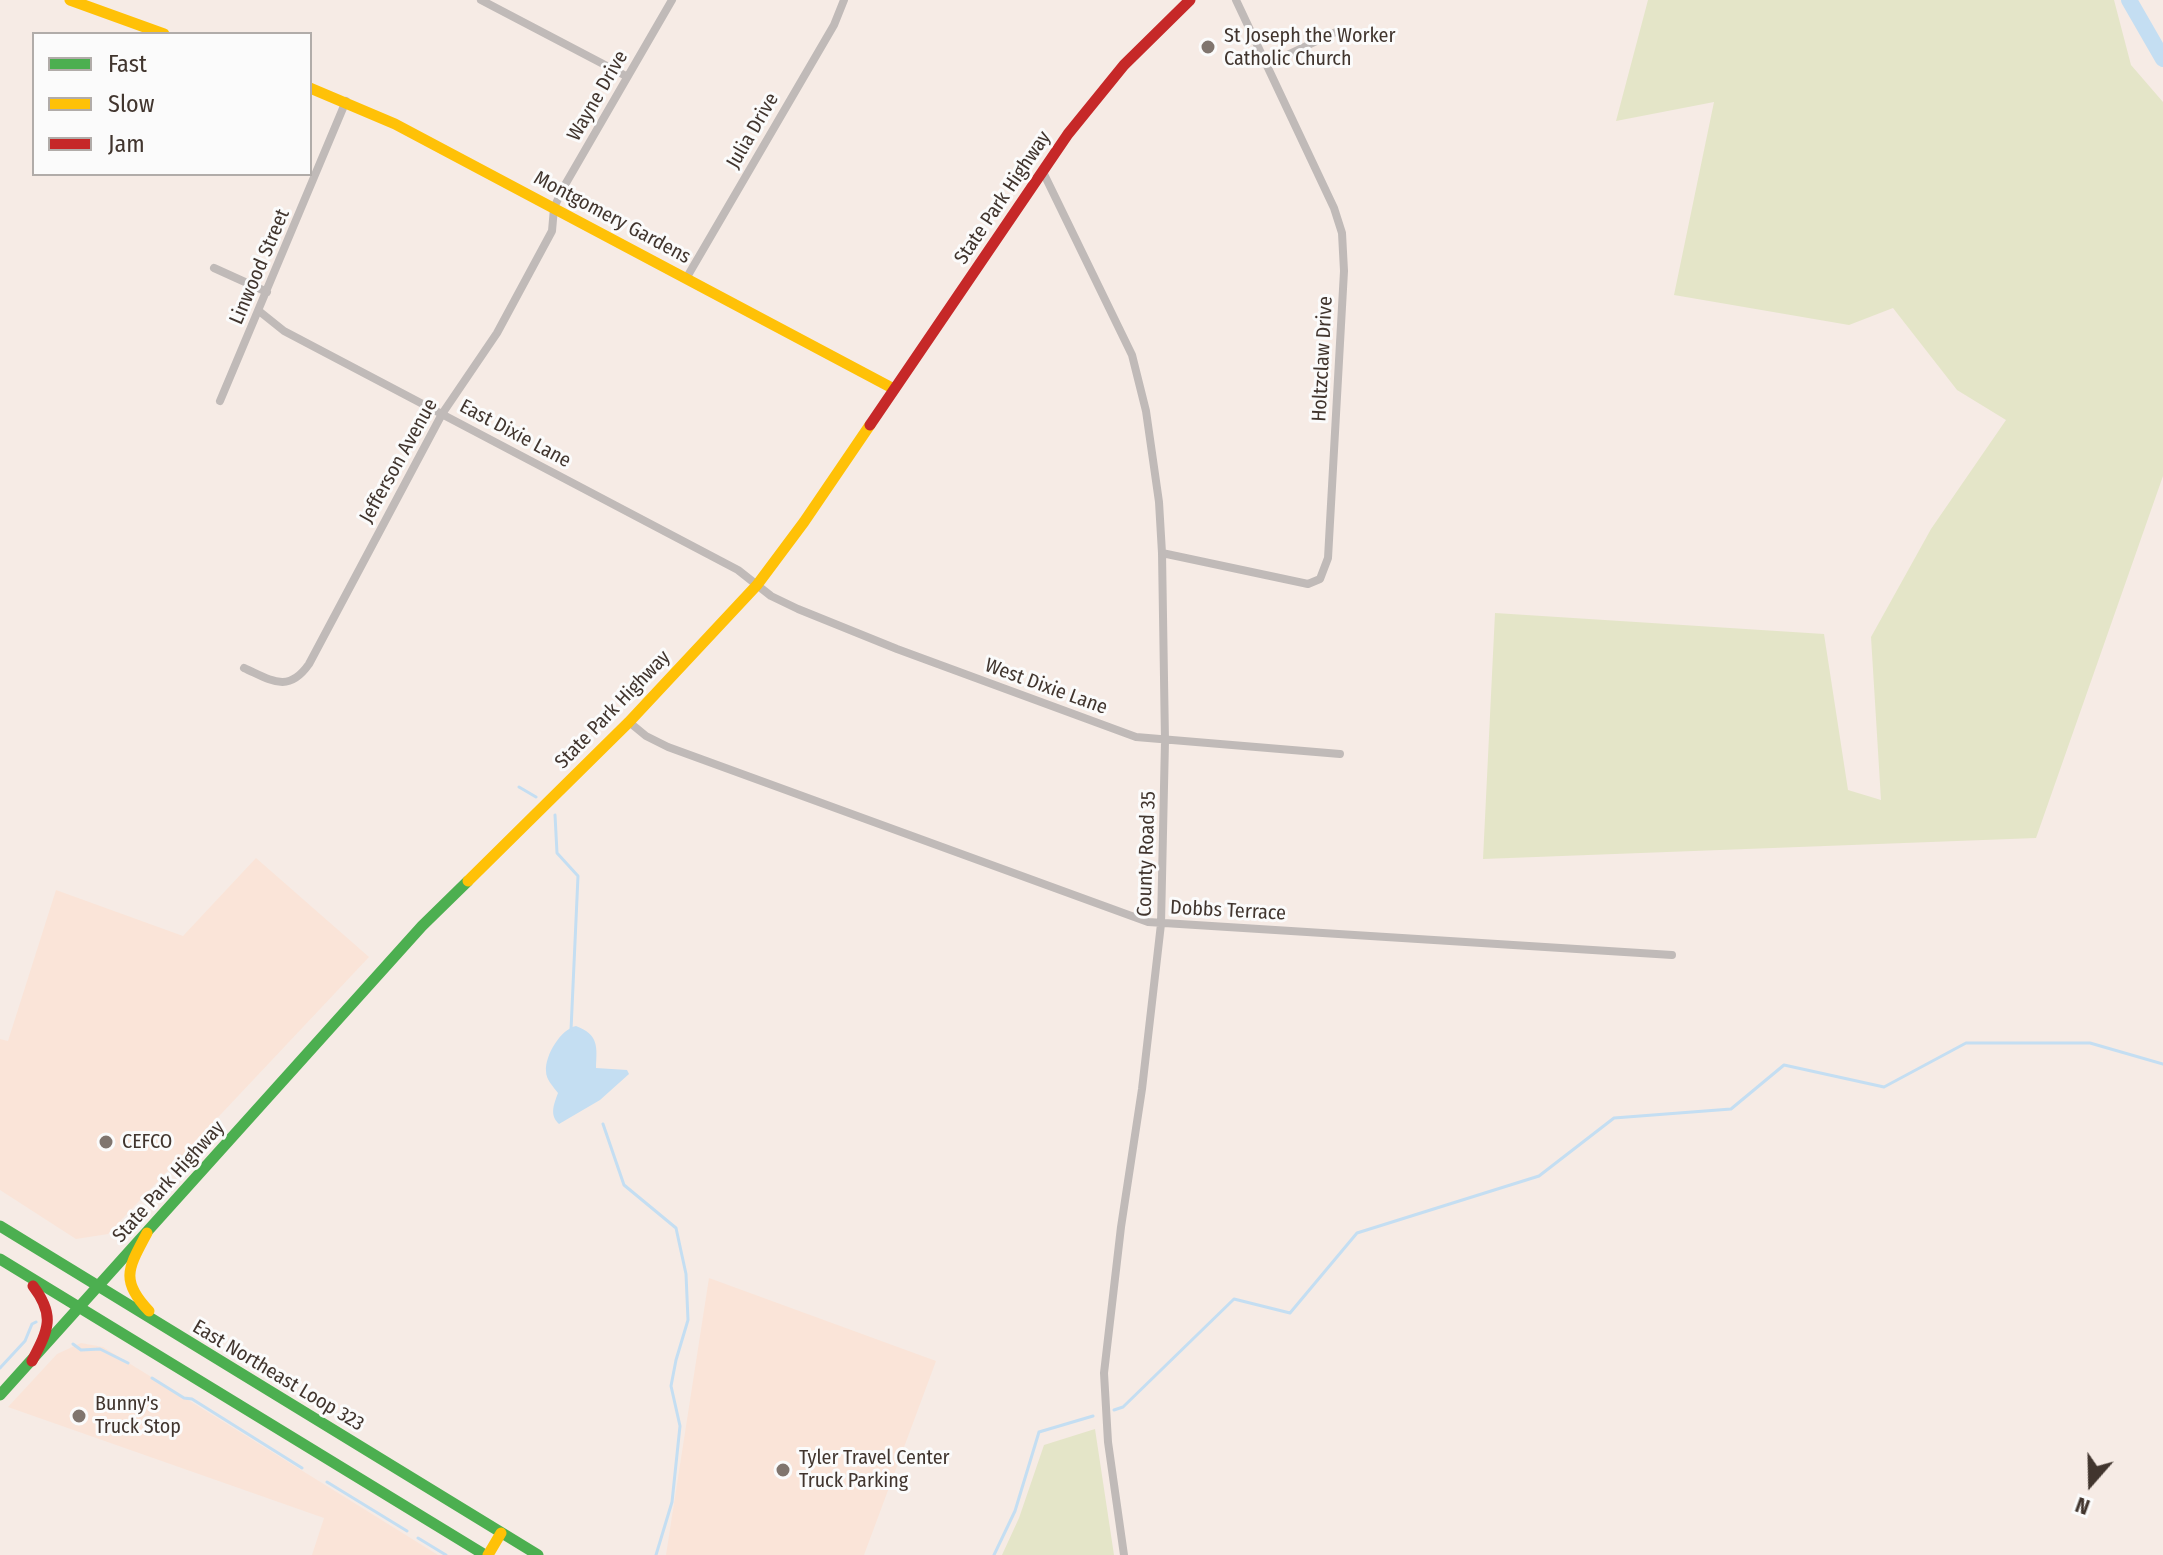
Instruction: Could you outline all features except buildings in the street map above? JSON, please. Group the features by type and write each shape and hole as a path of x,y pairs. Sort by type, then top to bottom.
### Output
{"main road":[{"path":"70,0 158,32"},
{"name":"State Park Highway","path":"0,1395 422,926 629,722 757,585 804,522 1068,134 1108,84 1190,0"},
{"name":"Montgomery Gardens","path":"312,89 395,124 894,389"},
{"name":"East Northeast Loop 323","path":"0,1226 538,1555"},
{"path":"147,1233 130,1267 128,1284 137,1300 173,1333"},
{"path":"0,1259 487,1555 501,1533"},
{"path":"19,1271 43,1298 49,1315 46,1332 32,1361"},
{"path":"257,1416 272,1393"}],"street":[{"path":"481,0 626,76"},
{"name":"Wayne Drive","path":"554,208 626,76 672,0"},
{"name":"Julia Drive","path":"687,277 834,25 844,0"},
{"name":"Holtzclaw Drive","path":"1162,553 1308,584 1320,579 1328,558 1343,245 1334,208 1236,0"},
{"path":"1266,65 1340,30"},
{"name":"Linwood Street","path":"220,401 346,101"},
{"name":"County Road 35","path":"1043,172 1132,355 1146,411 1162,553 1165,741 1161,924 1105,1356 1108,1442 1124,1555"},
{"name":"Jefferson Avenue","path":"244,668 284,683 295,680 303,673 442,414 497,333 552,231 554,208"},
{"path":"214,268 267,292"},
{"name":"East Dixie Lane","path":"259,311 284,331 738,570 757,585"},
{"name":"West Dixie Lane","path":"757,585 785,603 897,649 1136,737 1340,754"},
{"name":"Dobbs Terrace","path":"629,722 646,736 668,747 1161,924 1672,955"}],"shaded area":[{"path":"256,858 369,957 108,1234 76,1239 0,1190 0,1039 8,1041 56,890 183,936"},
{"path":"709,1278 936,1361 864,1555 666,1555"},
{"path":"81,1343 103,1347 438,1555 312,1555 324,1518 8,1407 57,1354"}],"green space":[{"path":"1648,0 2114,0 2131,65 2163,102 2163,476 2036,838 1483,859 1495,613 1824,634 1848,790 1881,800 1871,637 1931,529 2006,420 1957,390 1893,308 1849,325 1674,295 1714,102 1616,121"},
{"path":"1095,1429 1114,1555 1002,1555 1019,1518 1044,1445"}],"water":[{"path":"576,1026 593,1037 597,1053 596,1068 627,1070 629,1074 600,1100 559,1124 553,1113 558,1093 547,1077 546,1065 560,1037"}],"waterway":[{"path":"2129,0 2163,59"},
{"path":"519,787 536,797"},
{"path":"555,815 557,853 578,876 571,1030"},
{"path":"1114,1410 1123,1407 1234,1299 1290,1313 1357,1233 1539,1176 1614,1118 1731,1109 1784,1065 1884,1087 1966,1043 2090,1043 2163,1064"},
{"path":"603,1124 624,1185 676,1228 686,1274 688,1320 671,1386 680,1426 672,1502 656,1555"},
{"path":"0,1368 25,1341 32,1324 36,1322"},
{"path":"73,1344 81,1350 100,1349 128,1363"},
{"path":"152,1378 184,1398 192,1399 302,1468"},
{"path":"994,1555 1015,1511 1039,1432 1093,1416"},
{"path":"327,1482 407,1531"},
{"path":"418,1538 446,1555"}],"traffic: fast":[{"path":"0,1395 422,926 468,881"},
{"path":"0,1226 538,1555"},
{"path":"0,1259 485,1555"}],"traffic: slow":[{"path":"70,0 158,32"},
{"path":"312,89 395,124 894,389"},
{"path":"468,881 629,722 757,585 870,425"},
{"path":"147,1233 132,1264 130,1282 149,1311"},
{"path":"488,1555 501,1533"}],"traffic: jam":[{"path":"870,425 1068,134 1124,65 1190,0"},
{"path":"32,1361 47,1323 45,1306 33,1286"}],"place":[{"name":"St Joseph the Worker Catholic Church","path":"1208,47"},
{"name":"CEFCO","path":"106,1142"},
{"name":"Bunny's Truck Stop","path":"79,1416"},
{"name":"Tyler Travel Center Truck Parking","path":"783,1470"}]}
